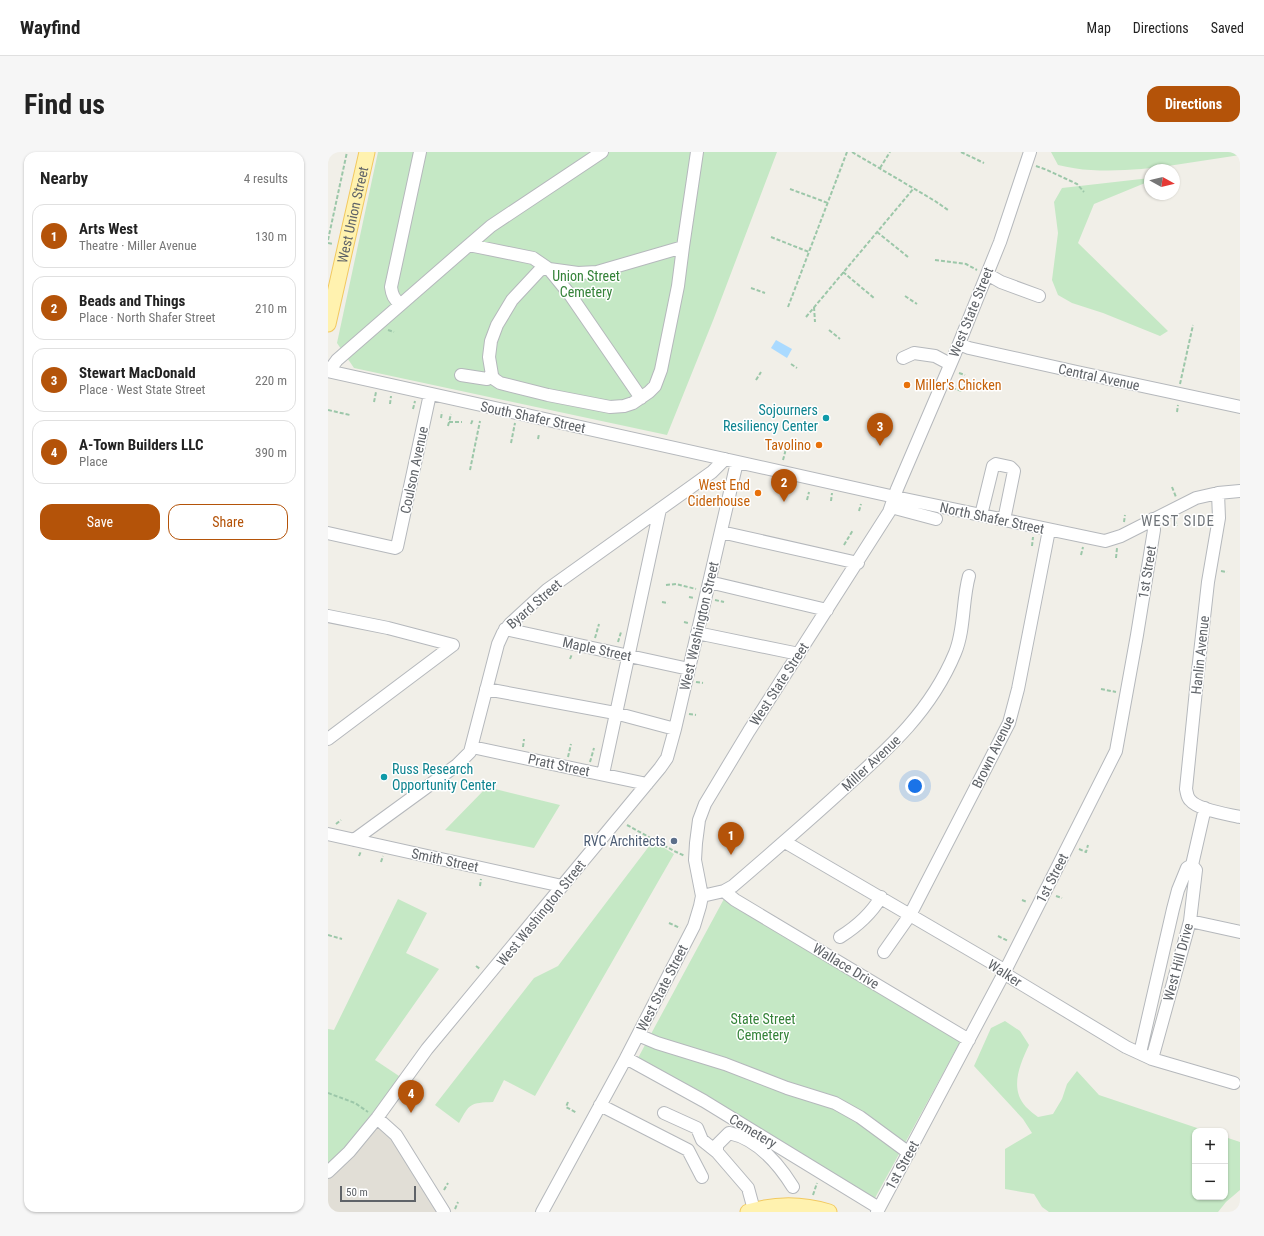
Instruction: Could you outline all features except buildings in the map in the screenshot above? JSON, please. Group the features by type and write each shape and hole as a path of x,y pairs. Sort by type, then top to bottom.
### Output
{"main road":[{"name":"West Union Street","path":"328,324 367,152"},
{"path":"751,1211 811,1207 829,1212"}],"street":[{"path":"400,304 392,294 391,283 420,152"},
{"path":"329,371 337,360 491,226 602,152"},
{"path":"683,247 597,272 578,273 549,269 540,270 512,300 497,325 491,341 489,357 494,380 500,383 548,395 610,407 624,406 633,403 655,386 661,370 678,286 698,152"},
{"name":"West State Street","path":"542,1212 626,1058 694,926 702,896 695,860 695,850 698,827 705,804 757,719 858,563 893,502 954,369 959,344 982,272 1000,242 1030,152"},
{"path":"469,245 533,258 549,269 571,296 641,398"},
{"path":"982,272 1001,282 1039,296"},
{"name":"Central Avenue","path":"959,344 1033,363 1240,406"},
{"path":"903,358 914,353 935,356 954,369"},
{"name":"South Shafer Street","path":"329,371 731,461"},
{"path":"461,375 487,379 492,375"},
{"name":"Coulson Avenue","path":"328,533 395,548 398,545 430,394"},
{"name":"North Shafer Street","path":"731,461 893,502 981,515 1106,541 1121,536 1196,498 1218,493 1240,491"},
{"name":"Byard Street","path":"354,840 457,765 467,756 472,746 498,644 505,629 517,616 547,590 712,472 731,461"},
{"name":"West Washington Street","path":"328,1172 349,1152 427,1049 667,758 721,532 731,461"},
{"path":"981,515 993,466 996,464 1010,467 1014,471 1004,520"},
{"name":"Hanlin Avenue","path":"1205,808 1188,799 1186,788 1203,627 1219,518 1218,493"},
{"path":"893,502 936,519"},
{"path":"603,774 660,509"},
{"name":"1st Street","path":"878,1210 1004,973 1116,751 1154,530 1153,519"},
{"name":"Brown Avenue","path":"884,952 910,915 1009,723 1018,689 1050,530"},
{"path":"721,532 858,563"},
{"name":"Miller Avenue","path":"702,896 724,891 733,886 785,842 882,755 907,729 925,707 940,685 958,645 965,589 969,576"},
{"path":"709,582 827,610"},
{"path":"328,616 388,628 453,645 328,739"},
{"name":"Maple Street","path":"505,629 689,669"},
{"path":"697,633 799,654"},
{"path":"486,689 615,713 675,729"},
{"name":"Pratt Street","path":"472,746 647,784"},
{"path":"1205,808 1240,817"},
{"name":"West Hill Drive","path":"1140,1053 1178,890 1187,868 1192,865 1205,808"},
{"name":"Smith Street","path":"329,838 354,840 562,886"},
{"name":"Walker","path":"785,842 999,967 1004,973 1126,1047 1152,1059 1234,1083"},
{"name":"West Hill Drive","path":"1152,1059 1190,921 1196,870 1192,865"},
{"name":"Wallace Drive","path":"724,891 735,900 969,1040"},
{"path":"840,938 853,929 875,906 881,897"},
{"path":"1190,921 1240,932"},
{"path":"638,1035 657,1043 725,1064 787,1088 835,1103 860,1117 909,1153"},
{"name":"Cemetery","path":"626,1058 704,1101 878,1210"},
{"path":"600,1105 688,1150 702,1177"},
{"path":"664,1113 697,1128 702,1140 717,1152 748,1188 751,1211"},
{"path":"375,1117 396,1135 450,1210"},
{"path":"717,1152 717,1144 729,1133 741,1136 760,1147 782,1170 792,1187"}],"path":[{"path":"335,244 328,242 347,152"},
{"path":"788,307 847,152"},
{"path":"852,152 914,188 948,210"},
{"path":"880,169 890,152"},
{"path":"961,152 984,163"},
{"path":"1035,166 1077,184 1084,192"},
{"path":"806,317 914,188"},
{"path":"790,189 828,203"},
{"path":"877,232 908,257"},
{"path":"771,237 809,252"},
{"path":"935,260 966,264 982,272"},
{"path":"843,272 874,298"},
{"path":"751,288 765,293"},
{"path":"905,296 917,304"},
{"path":"814,307 815,322"},
{"path":"1181,379 1193,325"},
{"path":"829,330 840,339"},
{"path":"791,364 797,368"},
{"path":"954,369 965,375"},
{"path":"756,380 761,372"},
{"path":"952,388 962,391"},
{"path":"374,402 376,392"},
{"path":"390,404 392,396"},
{"path":"413,409 415,401"},
{"path":"1177,412 1178,406"},
{"path":"329,409 350,415"},
{"path":"441,418 442,412"},
{"path":"448,426 451,414"},
{"path":"471,424 473,419"},
{"path":"470,470 480,421"},
{"path":"449,422 462,422"},
{"path":"511,443 515,425"},
{"path":"538,439 539,434"},
{"path":"783,460 787,445 788,446"},
{"path":"1172,487 1177,500"},
{"path":"740,488 747,489"},
{"path":"790,493 791,488"},
{"path":"807,500 809,492"},
{"path":"831,501 832,497"},
{"path":"859,510 860,504"},
{"path":"844,545 853,530"},
{"path":"1032,546 1034,533"},
{"path":"1081,555 1083,543"},
{"path":"1116,558 1117,544"},
{"path":"1217,570 1227,572"},
{"path":"666,585 696,589"},
{"path":"689,598 694,598"},
{"path":"714,600 724,602"},
{"path":"662,602 668,603"},
{"path":"684,622 688,623"},
{"path":"595,641 599,624"},
{"path":"618,646 620,632"},
{"path":"695,682 703,683"},
{"path":"1100,689 1122,693"},
{"path":"687,714 696,715"},
{"path":"522,752 524,739"},
{"path":"567,761 571,744"},
{"path":"589,766 594,748"},
{"path":"627,825 688,858"},
{"path":"1075,848 1086,852 1088,845"},
{"path":"1051,894 1062,898"},
{"path":"669,923 675,925"},
{"path":"328,935 342,939"},
{"path":"998,936 1012,944"},
{"path":"476,966 480,969"},
{"path":"328,1093 355,1102 375,1117"},
{"path":"568,1102 566,1107 577,1113"},
{"path":"444,1190 448,1183"},
{"path":"811,1200 817,1183"},
{"path":"450,1210 458,1202"}],"shaded area":[{"path":"377,1118 444,1212 328,1212 328,1172"}],"green space":[{"name":"Union Street Cemetery","path":"378,152 777,152 714,318 667,435 354,368 337,343"},
{"path":"1051,152 1240,152 1240,155 1179,164 1144,164 1144,168 1128,170 1083,170 1058,165"},
{"path":"1144,179 1144,183 1094,204 1078,243 1168,331 1160,336 1103,313 1072,303 1058,295 1052,280 1058,233 1054,202 1062,188"},
{"path":"487,787 560,805 534,848 445,830"},
{"path":"653,841 674,854 535,1096 504,1080 493,1102 472,1105 466,1111 459,1123 435,1105 534,978 558,966"},
{"name":"State Street Cemetery","path":"725,897 960,1042 875,1198 638,1058"},
{"path":"398,899 427,913 406,953 439,969 375,1060 405,1080 328,1172 328,1029 334,1030"},
{"path":"1005,1021 1020,1031 1029,1045 1022,1060 1018,1076 1018,1092 1026,1107 1038,1117 1053,1114 1062,1099 1067,1084 1077,1071 1099,1095 1197,1128 1192,1128 1192,1200 1228,1200 1228,1138 1240,1142 1240,1190 1226,1202 1218,1212 1049,1212 1042,1207 1034,1194 1005,1189 1005,1149 1032,1133 1023,1119 974,1066 991,1028"}],"water":[{"path":"776,340 792,349 787,358 771,348"}],"place":[{"name":"Miller's Chicken","path":"907,385"},
{"name":"Sojourners Resiliency Center","path":"826,418"},
{"name":"Tavolino","path":"819,445"},
{"name":"Stewart MacDonald","path":"880,446"},
{"name":"West End Ciderhouse","path":"758,493"},
{"name":"Beads and Things","path":"784,502"},
{"name":"Russ Research Opportunity Center","path":"384,777"},
{"name":"RVC Architects","path":"674,841"},
{"name":"Arts West","path":"731,855"},
{"name":"A-Town Builders LLC","path":"411,1113"}],"district":[{"name":"WEST SIDE","path":"1178,521"}]}
